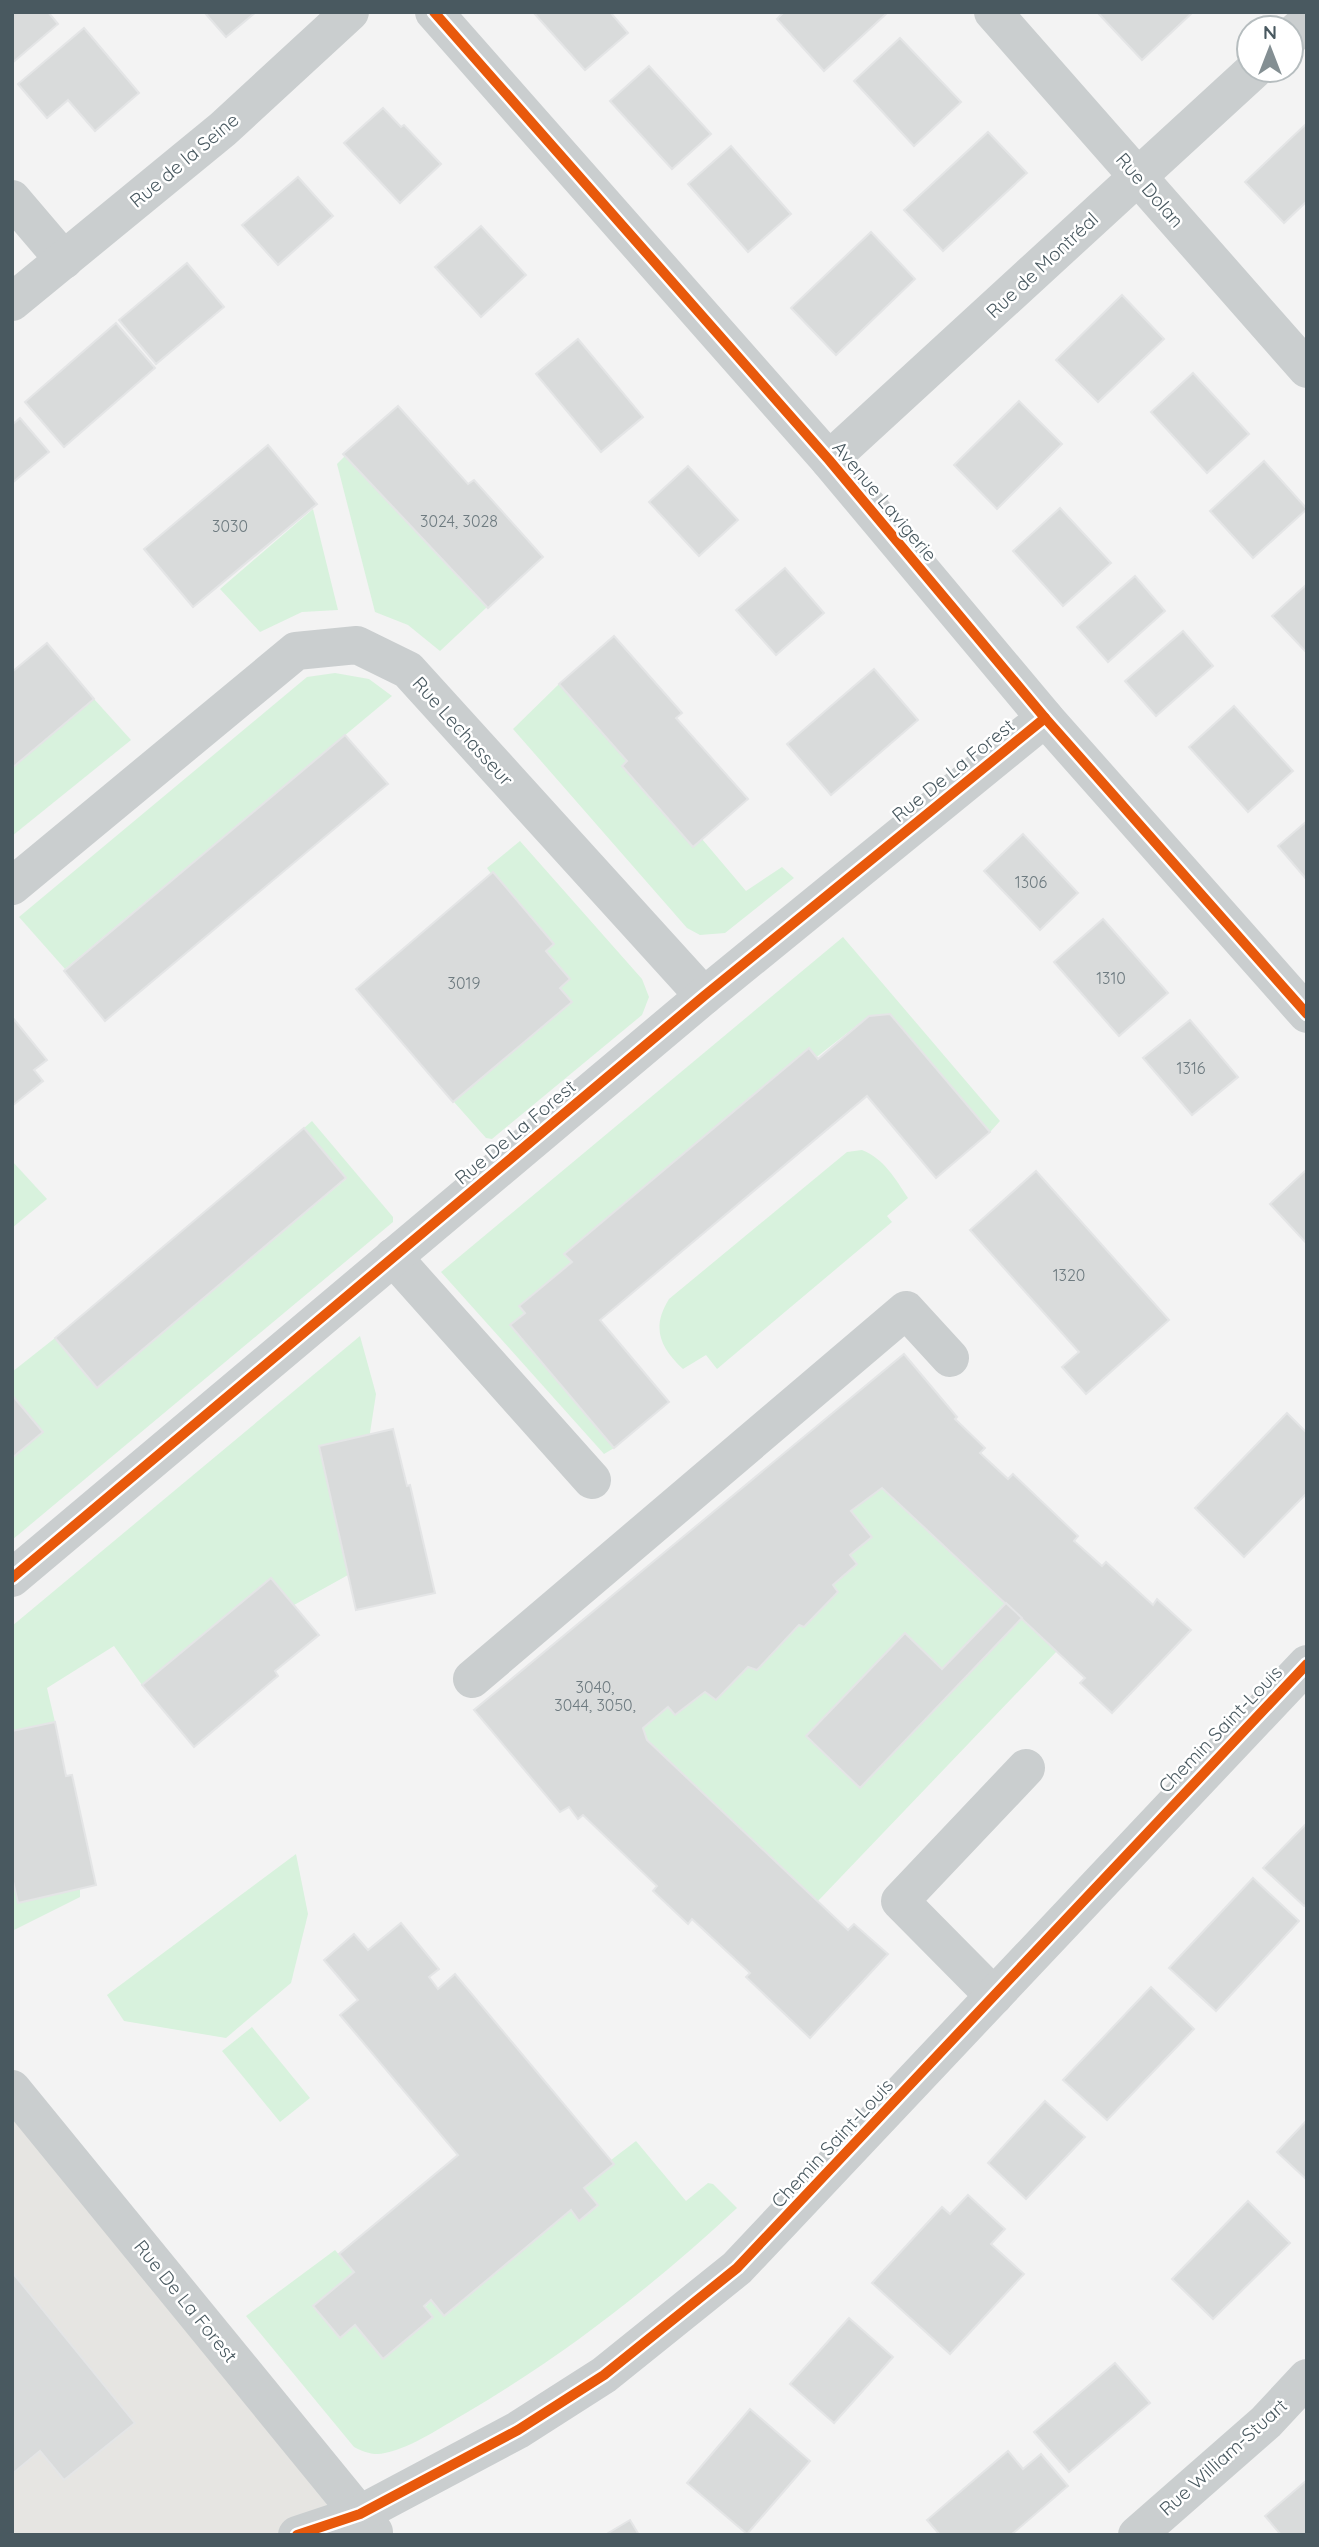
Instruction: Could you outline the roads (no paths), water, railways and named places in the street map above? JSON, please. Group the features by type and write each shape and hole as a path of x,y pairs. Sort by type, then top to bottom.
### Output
{"street":[{"name":"Rue de la Seine","path":"12,302 223,129 350,12"},
{"name":"Avenue Lavigerie","path":"434,12 829,460 1045,718 1307,1014"},
{"name":"Rue Dolan","path":"993,12 1307,369"},
{"name":"Rue de Montréal","path":"829,460 1239,84"},
{"path":"12,199 64,260"},
{"name":"Rue Lechasseur","path":"12,886 296,651 357,645 408,670 704,996"},
{"name":"Rue De La Forest","path":"12,1578 704,996 1045,718"},
{"path":"393,1257 592,1480"},
{"path":"472,1679 906,1310 950,1358"},
{"name":"Chemin Saint-Louis","path":"297,2535 369,2524 604,2375 737,2268 1307,1664"},
{"path":"994,1996 900,1901 1027,1768"},
{"name":"Rue De La Forest","path":"12,2089 369,2524"},
{"name":"Rue William-Stuart","path":"1137,2535 1266,2423 1307,2378"}]}
